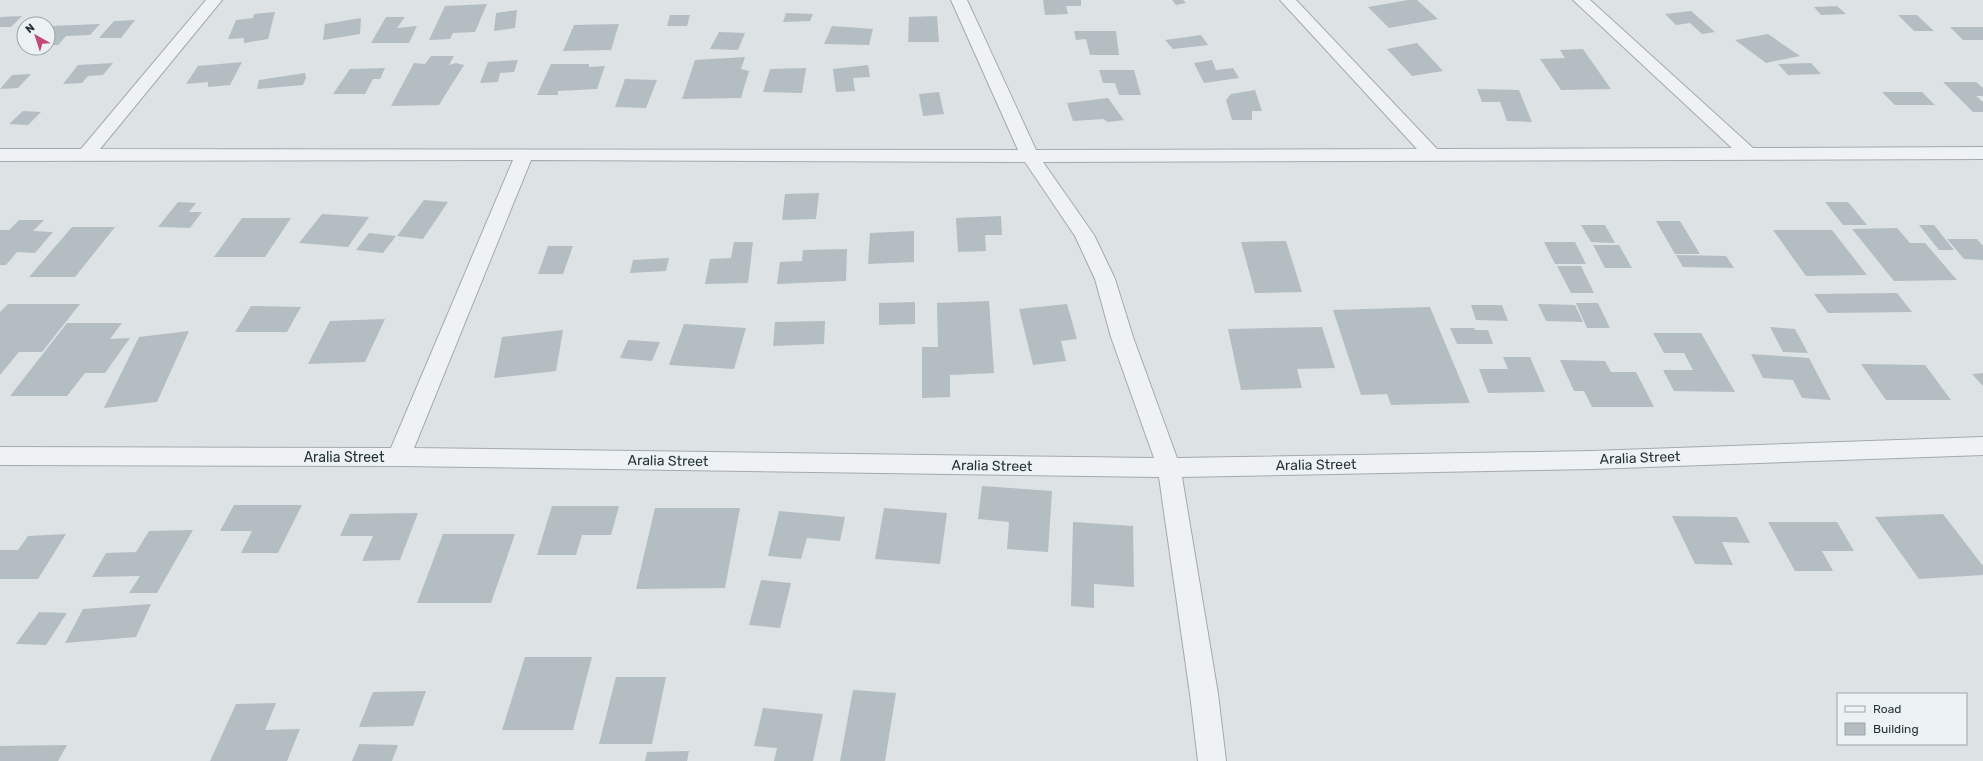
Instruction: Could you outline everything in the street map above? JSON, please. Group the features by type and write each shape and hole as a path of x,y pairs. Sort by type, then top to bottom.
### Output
{"street":[{"path":"87,154 214,0"},
{"path":"959,0 1030,156 1084,235 1105,279 1122,337 1169,468 1204,694 1212,761"},
{"path":"1288,0 1432,154"},
{"path":"1581,0 1748,153"},
{"path":"0,155 524,154 1030,156 1983,153"},
{"path":"399,458 524,154"},
{"name":"Aralia Street","path":"0,456 399,458 1169,468 1592,460 1983,446"}],"building":[{"path":"1043,0 1081,0 1081,6 1066,6 1068,14 1045,15"},
{"path":"1172,0 1183,0 1186,3 1176,5"},
{"path":"1408,0 1417,0 1438,19 1389,28 1368,7"},
{"path":"487,4 475,32 453,33 450,39 429,40 445,6"},
{"path":"1837,6 1846,14 1821,15 1814,7"},
{"path":"517,10 515,28 494,31 496,13"},
{"path":"1691,11 1715,32 1702,34 1690,23 1676,25 1665,14"},
{"path":"275,12 268,39 244,43 244,38 228,39 236,20 253,18 254,14"},
{"path":"786,13 813,14 810,21 783,22"},
{"path":"670,15 690,15 687,26 667,26"},
{"path":"1898,15 1917,15 1934,31 1914,31"},
{"path":"16,16 16,22 11,27 0,27 0,17"},
{"path":"937,16 939,42 908,42 909,17"},
{"path":"386,17 405,17 397,28 417,26 409,43 371,43"},
{"path":"361,18 360,34 323,40 325,24"},
{"path":"135,20 121,38 99,38 114,21"},
{"path":"100,24 90,35 66,36 58,45 56,45 56,26"},
{"path":"619,24 611,50 563,51 574,25"},
{"path":"832,26 873,29 869,45 824,44"},
{"path":"1950,27 1983,27 1983,40 1963,40"},
{"path":"1074,31 1116,31 1119,55 1090,55 1086,39 1076,40"},
{"path":"719,32 745,33 738,50 710,49"},
{"path":"1768,34 1800,56 1766,63 1735,40"},
{"path":"1201,35 1208,45 1173,49 1165,40"},
{"path":"1417,43 1443,71 1412,76 1387,49"},
{"path":"1583,49 1611,89 1561,90 1540,59 1565,58 1560,50"},
{"path":"431,56 454,56 449,65 456,63 464,65 439,105 391,106 414,63 425,64"},
{"path":"745,57 741,69 749,71 741,98 682,99 695,60"},
{"path":"518,60 514,72 500,73 498,82 480,83 488,62"},
{"path":"1212,60 1216,70 1233,68 1239,78 1204,83 1194,63"},
{"path":"242,62 230,85 208,87 208,82 186,84 198,66"},
{"path":"113,63 103,75 88,76 82,83 63,84 78,65"},
{"path":"1811,63 1821,74 1788,75 1778,64"},
{"path":"551,64 589,64 589,67 605,66 597,89 558,91 558,95 537,95"},
{"path":"868,65 870,77 853,78 855,91 836,92 833,69"},
{"path":"385,68 380,79 373,79 365,94 333,94 350,69"},
{"path":"806,68 802,93 763,92 770,69"},
{"path":"1099,70 1134,70 1141,95 1119,95 1115,83 1103,83"},
{"path":"305,73 306,78 303,85 257,89 259,80"},
{"path":"31,74 18,88 0,89 12,75"},
{"path":"625,79 657,80 646,108 615,107"},
{"path":"1943,82 1976,82 1983,88 1983,96 1976,96 1983,102 1983,112 1973,112"},
{"path":"1477,89 1519,90 1532,122 1507,121 1500,102 1482,102"},
{"path":"1255,90 1262,111 1252,111 1252,120 1232,120 1226,100 1231,94"},
{"path":"939,92 944,114 923,116 919,94"},
{"path":"1882,92 1922,92 1935,105 1895,105"},
{"path":"1108,98 1124,120 1108,122 1103,119 1073,121 1067,103"},
{"path":"23,111 41,112 28,125 9,124"},
{"path":"819,193 816,219 782,220 785,194"},
{"path":"424,200 448,202 423,239 397,236"},
{"path":"178,202 196,203 189,212 202,212 190,228 158,227"},
{"path":"1825,202 1848,202 1867,225 1843,225"},
{"path":"322,214 369,217 348,247 299,243"},
{"path":"1001,216 1002,235 985,235 986,251 958,252 956,218"},
{"path":"242,218 291,218 265,257 214,257"},
{"path":"19,220 44,220 33,231 53,232 35,253 17,252 6,265 0,265 0,230 9,230"},
{"path":"1656,221 1680,221 1700,254 1675,254"},
{"path":"1581,225 1605,225 1615,243 1591,242"},
{"path":"1919,225 1934,225 1954,250 1939,250"},
{"path":"72,227 115,227 75,277 29,277"},
{"path":"1897,228 1910,243 1925,243 1957,280 1894,281 1852,229"},
{"path":"1773,230 1832,230 1867,275 1806,276"},
{"path":"914,231 914,262 868,264 870,233"},
{"path":"369,233 396,236 383,253 356,250"},
{"path":"1947,239 1977,239 1983,246 1983,260 1964,259"},
{"path":"1286,241 1302,292 1255,293 1241,242"},
{"path":"734,242 753,242 748,283 705,284 710,259 731,258"},
{"path":"1544,242 1575,242 1586,264 1555,264"},
{"path":"1593,245 1619,245 1632,268 1605,268"},
{"path":"548,246 573,246 563,274 538,274"},
{"path":"847,249 846,281 777,284 780,262 802,261 803,250"},
{"path":"1676,255 1726,256 1734,268 1683,267"},
{"path":"669,258 666,271 630,273 633,260"},
{"path":"1557,266 1581,266 1594,293 1571,293"},
{"path":"1897,293 1912,312 1828,313 1814,294"},
{"path":"989,301 994,373 950,375 950,397 922,398 922,347 938,347 937,303"},
{"path":"915,302 915,324 879,325 879,303"},
{"path":"1576,303 1598,303 1610,328 1587,328"},
{"path":"8,304 80,304 42,352 19,352 0,375 0,312"},
{"path":"1067,304 1077,339 1061,341 1066,361 1033,365 1019,309"},
{"path":"1538,304 1575,305 1583,322 1546,321"},
{"path":"1471,305 1502,305 1508,321 1476,320"},
{"path":"251,306 301,307 287,332 235,332"},
{"path":"1430,307 1470,403 1391,405 1387,394 1361,395 1333,310"},
{"path":"385,319 365,362 308,364 330,321"},
{"path":"825,321 824,344 773,346 775,322"},
{"path":"67,323 122,323 110,339 130,338 105,373 85,373 67,396 10,396"},
{"path":"684,324 746,328 734,369 669,365"},
{"path":"1322,327 1335,368 1297,369 1302,388 1241,390 1228,329"},
{"path":"1770,327 1795,329 1808,353 1783,352"},
{"path":"1450,328 1474,328 1475,330 1488,330 1493,344 1457,344"},
{"path":"563,330 556,371 494,378 502,337"},
{"path":"189,331 157,402 104,408 139,337"},
{"path":"1653,333 1701,333 1735,392 1674,391 1663,370 1693,370 1684,353 1664,353"},
{"path":"628,340 660,342 652,361 620,358"},
{"path":"1751,354 1809,358 1831,400 1802,398 1793,380 1763,378"},
{"path":"1503,357 1530,357 1545,392 1488,393 1479,369 1508,369"},
{"path":"1560,360 1605,361 1611,372 1636,372 1654,407 1592,407 1584,391 1574,391"},
{"path":"1861,364 1925,365 1951,400 1886,400"},
{"path":"1983,373 1983,386 1972,374"},
{"path":"982,486 1052,491 1048,552 1007,549 1009,522 978,519"},
{"path":"234,505 302,505 278,553 241,553 252,531 220,531"},
{"path":"552,506 619,506 611,535 582,535 576,555 537,555"},
{"path":"655,508 740,508 725,588 636,589"},
{"path":"884,508 947,513 940,564 875,559"},
{"path":"779,511 845,517 840,541 807,538 801,559 768,556"},
{"path":"418,513 400,560 362,561 373,536 340,536 350,514"},
{"path":"1943,514 1983,566 1983,575 1919,579 1875,517"},
{"path":"1672,516 1737,517 1750,543 1722,542 1733,565 1695,564"},
{"path":"1073,522 1133,526 1134,587 1094,584 1094,608 1071,606"},
{"path":"1768,522 1837,522 1854,551 1822,551 1833,571 1795,571"},
{"path":"193,530 157,593 129,593 140,576 92,577 106,553 136,552 149,531"},
{"path":"66,534 38,579 0,579 0,550 18,550 28,536"},
{"path":"443,534 515,534 491,603 417,603"},
{"path":"761,580 791,583 780,628 749,625"},
{"path":"151,604 136,637 65,643 83,609"},
{"path":"39,612 67,613 46,645 16,644"},
{"path":"525,657 592,657 573,730 502,730"},
{"path":"616,677 666,677 652,744 599,744"},
{"path":"853,690 896,693 885,761 840,761"},
{"path":"426,691 413,726 359,727 373,692"},
{"path":"276,703 265,730 300,729 287,761 210,761 236,704"},
{"path":"763,708 823,714 813,761 774,761 777,748 754,746"},
{"path":"359,744 398,745 392,761 352,761"},
{"path":"67,745 58,761 0,761 0,746"},
{"path":"689,751 687,761 645,761 647,752"}]}
